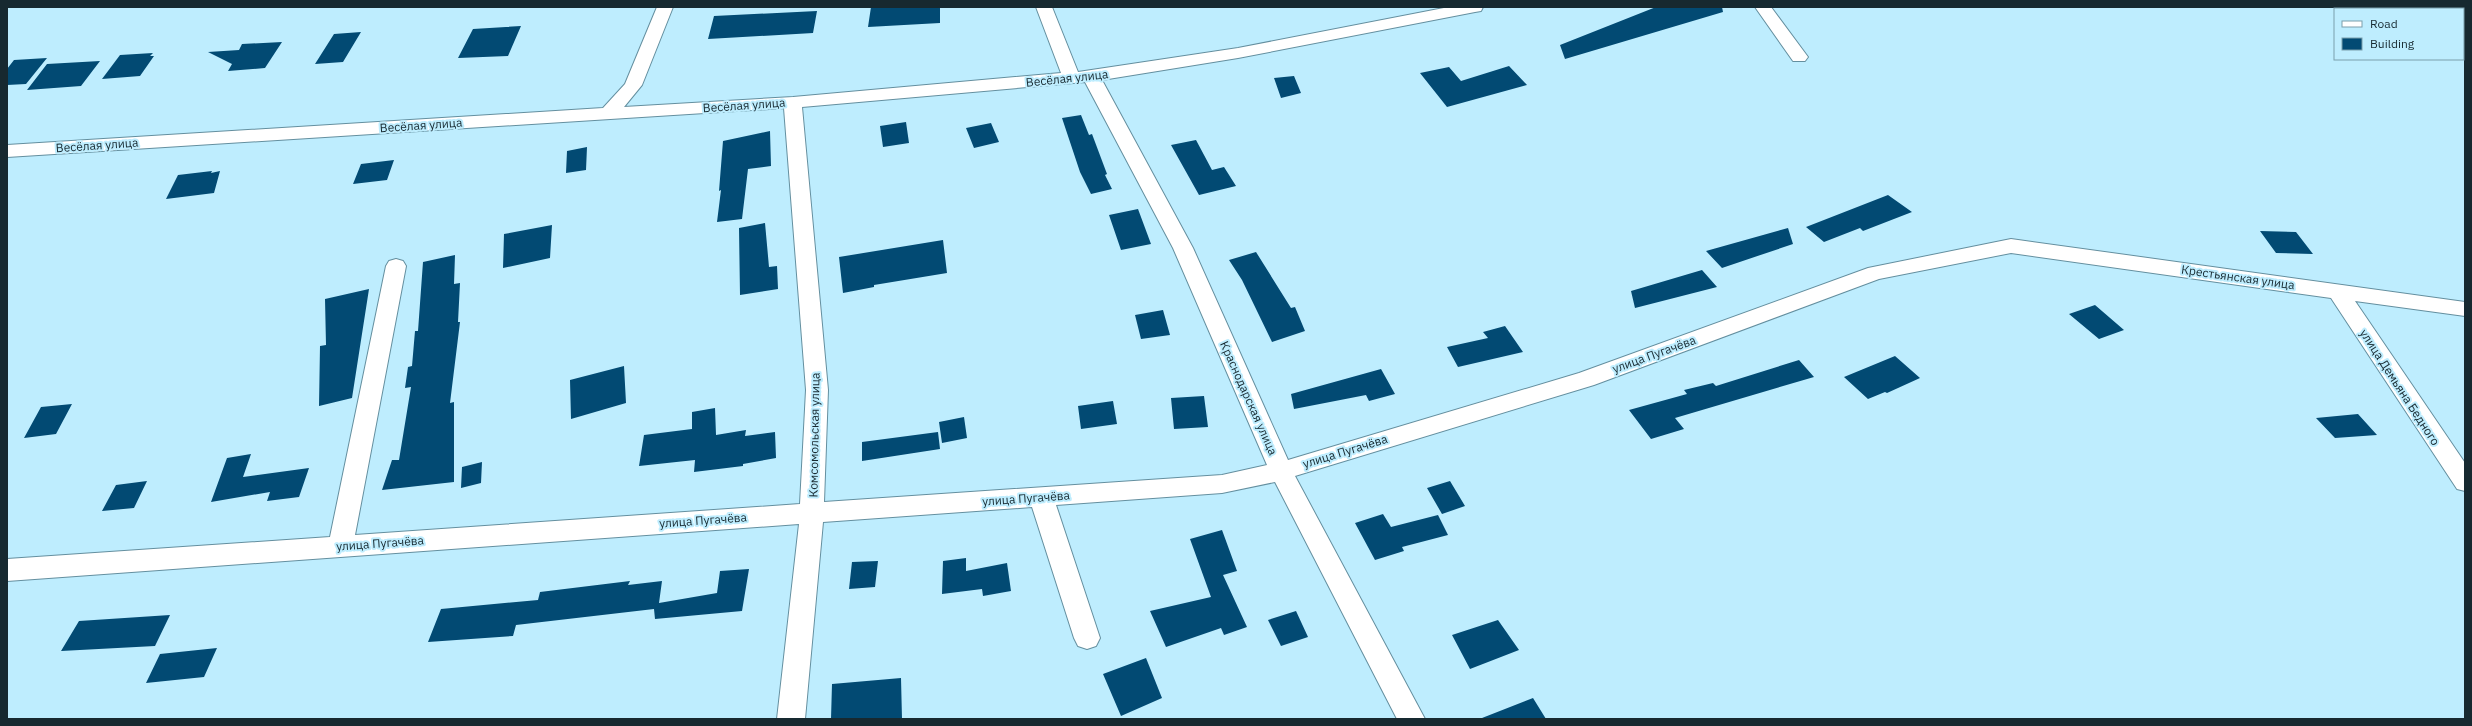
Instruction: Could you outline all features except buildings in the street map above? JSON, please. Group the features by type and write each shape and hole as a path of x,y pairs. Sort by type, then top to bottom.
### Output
{"street":[{"path":"609,113 633,85 665,7"},
{"name":"Краснодарская улица","path":"1044,7 1082,77 1183,248 1281,470 1411,719"},
{"name":"Весёлая улица","path":"7,151 793,102 1082,77 1238,53 1475,7"},
{"path":"1763,7 1799,56"},
{"name":"Комсомольская улица","path":"791,719 812,513 816,390 793,102"},
{"name":"улица Пугачёва","path":"7,570 1222,484 1281,470 1586,379 1875,273 2011,246"},
{"name":"Крестьянская улица","path":"2011,246 2465,308"},
{"path":"341,546 396,266"},
{"name":"улица Демьяна Бедного","path":"2337,291 2465,482"},
{"path":"1041,497 1086,638"}]}
